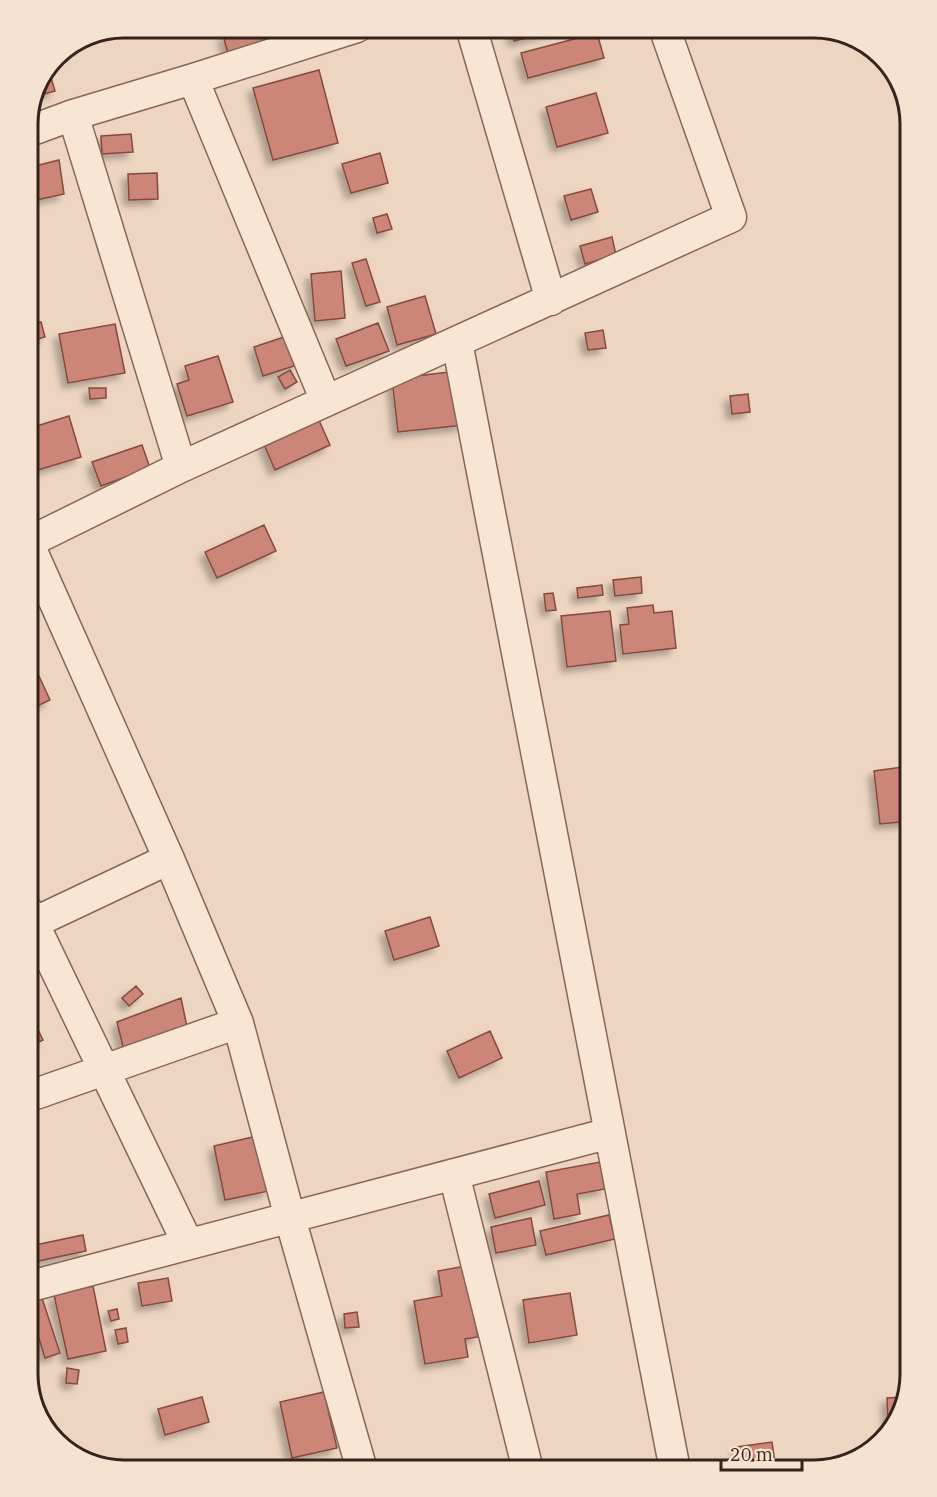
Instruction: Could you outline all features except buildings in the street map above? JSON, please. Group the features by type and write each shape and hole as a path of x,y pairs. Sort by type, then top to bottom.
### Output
{"street":[{"path":"38,128 73,115 193,80 323,38"},
{"path":"474,38 551,300"},
{"path":"38,537 181,467 731,217 668,38"},
{"path":"193,80 326,401"},
{"path":"73,115 181,467"},
{"path":"458,342 673,1460"},
{"path":"38,567 169,859 238,1023 290,1218 359,1459"},
{"path":"38,916 169,859"},
{"path":"38,938 188,1244"},
{"path":"38,1093 238,1023"},
{"path":"38,1284 610,1132"},
{"path":"454,1174 525,1460"}]}
